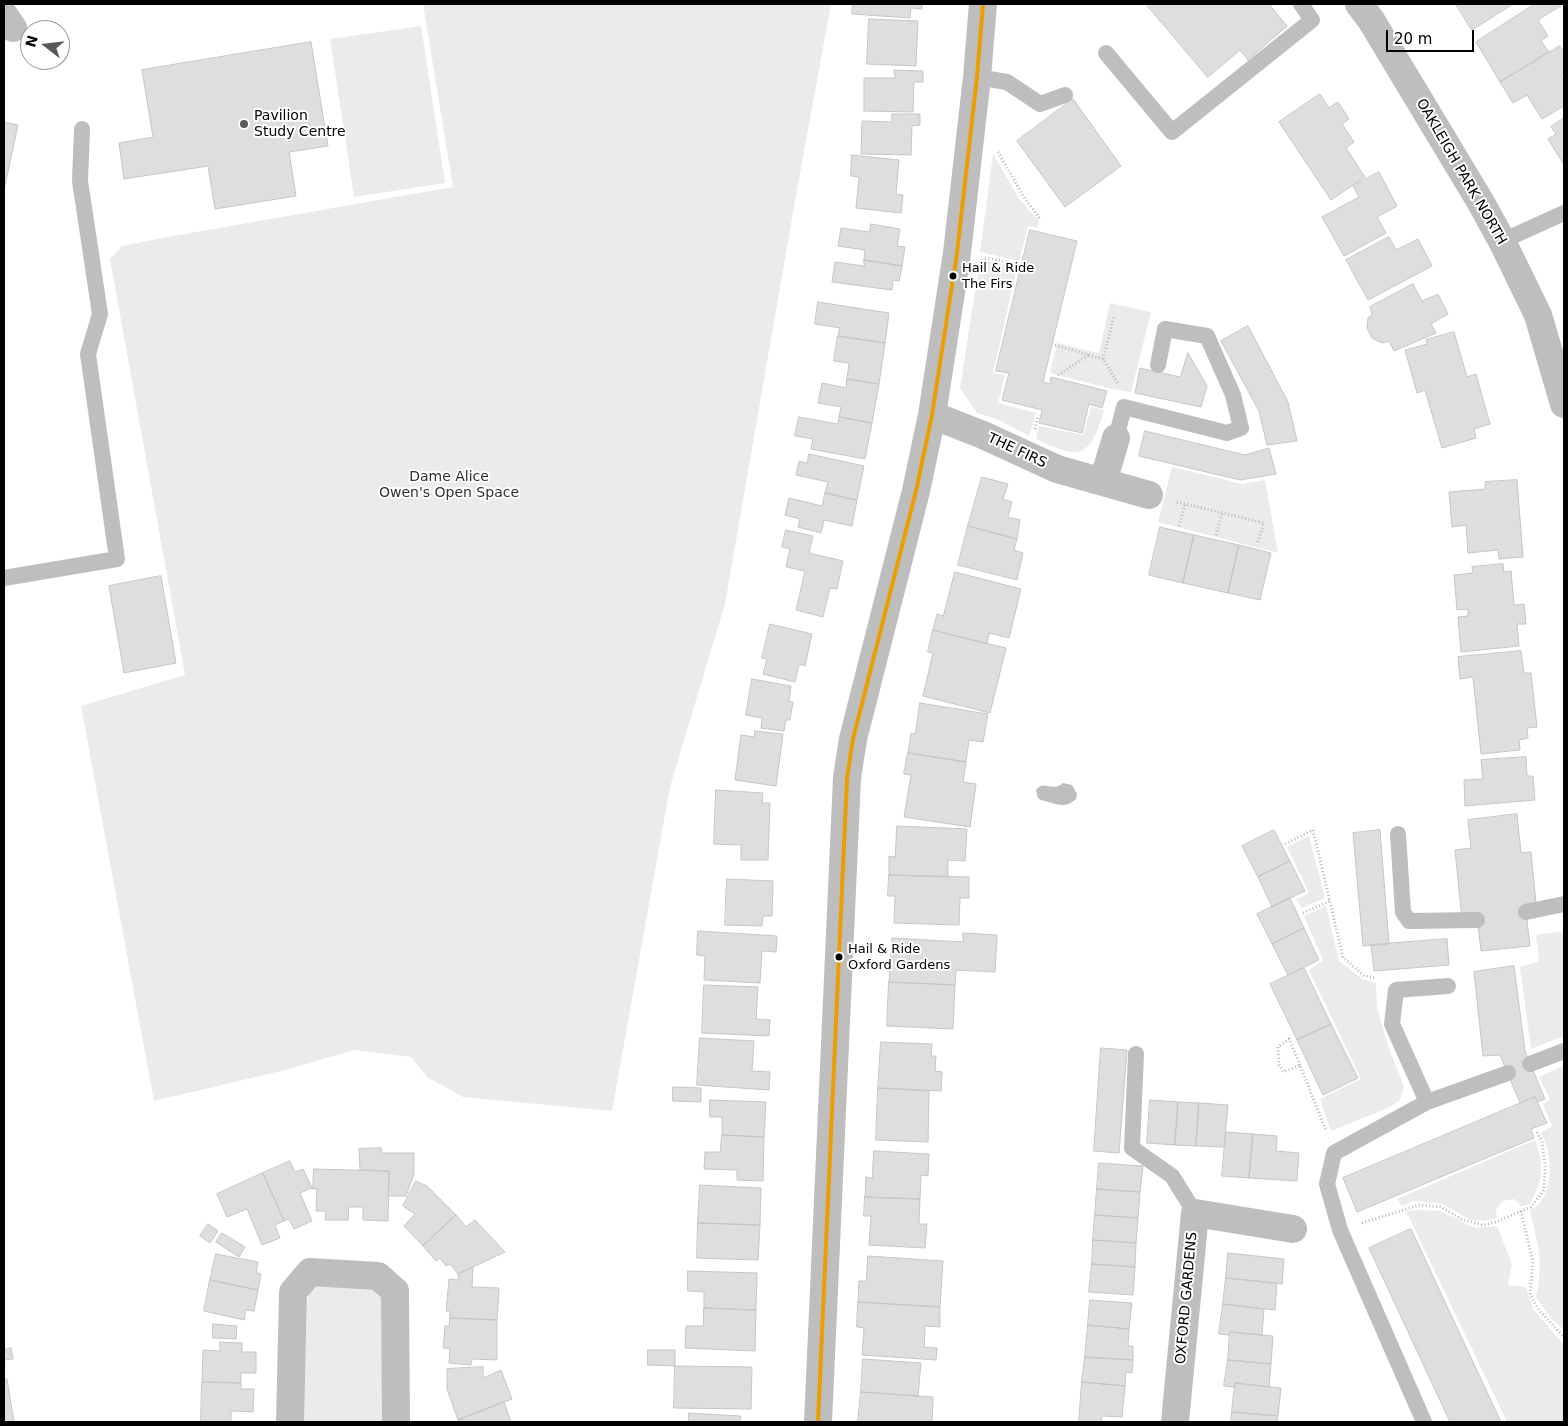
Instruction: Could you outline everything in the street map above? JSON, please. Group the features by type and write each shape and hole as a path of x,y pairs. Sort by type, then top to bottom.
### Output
{"street":[{"path":"818,1422 848,778 853,739 916,491 932,415 957,252 972,126 983,4"},
{"name":"OAKLEIGH PARK NORTH","path":"1359,4 1371,20 1480,201 1502,242 1538,315 1564,404"},
{"name":"THE FIRS","path":"932,415 983,435 1057,469 1149,495"},
{"path":"1104,482 1116,438"},
{"name":"OXFORD GARDENS","path":"1176,1422 1195,1213 1294,1229"},
{"path":"290,1422 293,1292 310,1272 378,1276 395,1290 396,1422"}],"lane":[{"path":"1106,53 1172,132 1312,20 1301,4"},
{"path":"977,77 1007,82 1040,104 1065,95"},
{"path":"4,578 117,559 88,354 100,314 80,181 82,129"},
{"path":"1502,242 1564,213"},
{"path":"1116,438 1124,407 1227,433 1241,428 1233,395 1207,336 1165,329 1158,365"},
{"path":"1398,834 1403,912 1409,921 1477,920"},
{"path":"1526,912 1564,904"},
{"path":"1427,1102 1392,1024 1396,990 1448,986"},
{"path":"1530,1064 1564,1051"},
{"path":"1136,1054 1132,1148 1172,1176 1195,1213"},
{"path":"1424,1422 1340,1230 1327,1184 1334,1153 1427,1102 1508,1073"}],"path":[{"path":"972,126 996,149 1024,197 1040,219"},
{"path":"1103,359 1114,317"},
{"path":"1055,345 1103,359 1121,390"},
{"path":"1058,375 1089,354"},
{"path":"1149,495 1264,523 1257,544"},
{"path":"1179,526 1185,504"},
{"path":"1216,535 1222,513"},
{"path":"1285,844 1313,830 1343,957 1364,976 1377,979 1396,990"},
{"path":"1303,913 1330,901"},
{"path":"1300,1065 1284,1072 1279,1065 1278,1047 1289,1039 1300,1065 1334,1153"},
{"path":"1340,1230 1419,1205 1442,1207 1461,1219 1482,1225 1496,1222 1521,1212 1530,1207 1544,1190 1546,1166 1542,1142 1536,1130"},
{"path":"1521,1212 1533,1262 1530,1295 1538,1310 1564,1337"}],"green space":[{"name":"Dame Alice Owen's Open Space","path":"423,4 831,4 725,604 670,787 612,1111 463,1097 427,1077 411,1057 354,1050 285,1070 154,1101 81,706 185,675 110,259 122,246 453,187"},
{"path":"421,26 445,183 354,197 330,39"},
{"path":"993,154 1019,199 1039,221 1037,228 1028,226 1019,261 980,252"},
{"path":"980,259 1017,268 993,373 1005,375 998,403 1036,413 1029,436 999,420 977,413 960,388"},
{"path":"1110,303 1151,312 1131,392 1050,373 1057,343 1099,353"},
{"path":"1091,407 1104,410 1094,438 1081,451 1063,450 1036,439 1039,426 1083,435"},
{"path":"1172,467 1242,484 1265,480 1278,553 1158,522"},
{"path":"1309,836 1325,898 1302,908 1296,899 1309,893 1287,847"},
{"path":"1326,906 1339,961 1362,979 1376,983 1377,1007 1387,1043 1404,1087 1400,1100 1388,1108 1331,1131 1320,1099 1361,1079 1309,970 1323,960 1304,916"},
{"path":"1564,931 1564,1036 1531,1049 1520,967 1539,961 1536,935"},
{"path":"1564,1066 1564,1330 1549,1316 1536,1297 1540,1264 1538,1244 1530,1211 1539,1204 1544,1196 1550,1168 1545,1141 1541,1133 1552,1126 1543,1105 1550,1099 1539,1077"},
{"path":"1535,1140 1540,1157 1541,1173 1538,1189 1529,1205 1521,1206 1514,1199 1503,1201 1496,1209 1497,1218 1484,1221 1470,1220 1443,1204 1414,1201 1402,1206 1397,1199"},
{"path":"1406,1211 1440,1211 1475,1228 1497,1226 1512,1264 1508,1285 1526,1287 1533,1309 1564,1345 1564,1422 1507,1422"},
{"path":"367,1282 384,1292 383,1422 303,1422 307,1304 309,1294 319,1283"}],"shaded area":[{"path":"1063,783 1072,785 1077,794 1076,799 1072,802 1059,805 1038,798 1036,790 1039,787 1055,787"}],"building":[{"path":"853,4 922,4 922,9 911,8 910,18 852,14"},
{"path":"1146,4 1269,4 1287,26 1248,60 1240,50 1208,77"},
{"path":"1456,4 1513,4 1472,30"},
{"path":"1535,4 1562,5 1538,20 1548,36 1541,41 1549,52 1500,82 1476,42"},
{"path":"869,19 918,21 916,66 867,64"},
{"path":"311,42 328,146 289,152 296,196 215,209 208,166 124,179 119,143 153,137 142,70"},
{"path":"1560,46 1564,53 1564,74 1561,76 1564,81 1564,106 1542,119 1527,95 1513,103 1500,82"},
{"path":"894,70 923,71 923,82 914,82 913,112 864,111 864,78 895,78"},
{"path":"1320,94 1329,108 1338,102 1349,119 1342,124 1354,142 1346,148 1365,177 1331,200 1279,122"},
{"path":"1073,99 1121,166 1065,207 1017,141"},
{"path":"892,114 920,114 920,125 912,126 911,155 861,154 862,121 892,122"},
{"path":"1564,118 1564,165 1548,139 1556,134 1551,127"},
{"path":"4,122 18,125 4,190"},
{"path":"852,155 899,160 896,194 903,195 901,213 856,208 859,177 851,176"},
{"path":"1379,172 1397,206 1377,217 1386,233 1344,256 1322,217 1359,197 1353,186"},
{"path":"871,224 900,229 897,246 905,247 902,266 864,260 865,250 838,246 841,228 869,232"},
{"path":"1030,230 1077,241 1043,382 1050,384 1051,377 1107,391 1102,408 1089,404 1082,433 1039,423 1042,410 1002,400 1009,373 996,371"},
{"path":"1389,237 1396,250 1418,239 1432,266 1368,300 1346,260"},
{"path":"864,260 902,266 899,281 893,280 892,290 832,282 835,262 864,266"},
{"path":"1413,284 1422,301 1438,294 1448,314 1431,324 1436,333 1394,351 1389,341 1382,343 1372,338 1367,328 1368,318 1372,314 1370,307"},
{"path":"818,302 889,313 885,343 838,336 840,328 815,324"},
{"path":"1248,326 1288,402 1297,441 1267,445 1259,411 1221,341"},
{"path":"1454,332 1467,377 1476,374 1490,424 1474,429 1476,438 1442,448 1425,390 1417,393 1405,350 1427,344 1426,340"},
{"path":"838,336 885,343 879,384 847,379 849,363 834,361"},
{"path":"1188,353 1207,386 1201,407 1135,393 1140,368 1180,377"},
{"path":"847,379 879,384 872,423 839,417 841,407 818,403 822,383 846,388"},
{"path":"799,417 838,424 839,417 872,423 865,459 811,449 813,439 795,436"},
{"path":"1145,431 1245,455 1269,448 1276,474 1240,480 1139,456"},
{"path":"809,454 864,466 857,500 825,493 828,482 796,475 799,461 807,463"},
{"path":"982,477 1008,484 1003,499 1012,502 1008,517 1020,520 1017,539 968,526"},
{"path":"1517,480 1523,557 1499,559 1498,550 1468,553 1466,525 1452,527 1449,492 1485,489 1485,482"},
{"path":"825,493 857,500 852,526 824,520 821,533 798,527 800,519 785,515 789,498 822,506"},
{"path":"968,526 1017,539 1014,550 1023,553 1017,580 958,565"},
{"path":"1160,527 1194,535 1183,583 1149,575"},
{"path":"786,530 813,536 809,553 843,561 837,589 830,588 823,617 796,610 805,571 786,567 790,549 782,547"},
{"path":"1194,535 1239,545 1228,593 1183,583"},
{"path":"1239,545 1271,553 1260,600 1228,593"},
{"path":"1503,564 1504,572 1511,571 1514,605 1524,604 1526,624 1517,624 1519,646 1461,652 1458,617 1468,616 1468,609 1457,610 1454,575 1473,573 1472,567"},
{"path":"955,572 1021,589 1009,638 989,633 987,644 933,630 937,614 943,616"},
{"path":"161,576 176,663 124,673 109,586"},
{"path":"770,624 812,634 805,666 799,664 795,682 763,674 767,659 762,658"},
{"path":"933,630 1006,648 990,713 923,696 933,653 928,652"},
{"path":"1521,651 1524,673 1531,673 1537,727 1527,728 1528,738 1519,740 1520,750 1481,754 1473,677 1460,679 1458,657"},
{"path":"752,679 791,686 789,701 793,702 790,720 786,720 784,731 761,728 762,718 746,715"},
{"path":"920,703 988,714 983,742 969,740 966,762 908,753 911,733 915,734"},
{"path":"755,731 783,734 776,786 735,780 741,735 754,737"},
{"path":"908,753 966,762 963,782 976,784 970,827 904,817 911,775 904,774"},
{"path":"1526,757 1527,776 1533,776 1535,800 1465,806 1464,780 1483,779 1481,760"},
{"path":"716,790 763,793 762,803 770,803 768,860 741,860 741,845 714,844"},
{"path":"1517,814 1521,853 1531,852 1536,903 1525,904 1530,946 1481,951 1477,916 1462,918 1455,850 1471,848 1468,820"},
{"path":"897,826 967,829 965,861 948,860 948,877 889,875 889,856 895,857"},
{"path":"1274,830 1290,861 1258,877 1242,846"},
{"path":"1380,830 1389,944 1363,946 1353,833"},
{"path":"1290,861 1305,891 1272,907 1258,877"},
{"path":"889,875 969,877 969,898 960,898 959,925 894,923 895,896 888,896"},
{"path":"727,879 773,881 772,916 763,916 762,926 725,925"},
{"path":"1290,898 1304,928 1272,944 1257,914"},
{"path":"1304,928 1319,960 1288,975 1272,944"},
{"path":"698,931 777,936 776,952 762,951 760,983 704,980 705,956 697,955"},
{"path":"963,933 997,935 995,972 956,970 955,985 889,982 892,938 963,942"},
{"path":"1447,939 1449,965 1374,971 1371,945"},
{"path":"1514,966 1525,1051 1545,1099 1537,1102 1535,1097 1520,1103 1500,1055 1483,1056 1474,972"},
{"path":"1304,968 1331,1024 1297,1040 1270,984"},
{"path":"889,982 955,985 953,1029 887,1026"},
{"path":"704,985 758,987 756,1019 770,1020 769,1036 702,1033"},
{"path":"1331,1024 1358,1078 1323,1095 1297,1040"},
{"path":"700,1038 754,1041 752,1071 770,1072 769,1090 697,1085"},
{"path":"881,1042 932,1044 931,1056 936,1056 935,1071 942,1072 941,1091 878,1088"},
{"path":"1101,1048 1127,1050 1119,1153 1094,1151"},
{"path":"673,1087 701,1088 701,1102 673,1101"},
{"path":"878,1088 929,1091 928,1142 876,1140"},
{"path":"1535,1097 1547,1123 1531,1129 1534,1138 1357,1212 1343,1178"},
{"path":"710,1100 766,1102 764,1137 722,1135 722,1117 710,1117"},
{"path":"1150,1100 1178,1102 1175,1145 1147,1143"},
{"path":"1178,1102 1199,1103 1196,1146 1175,1145"},
{"path":"1199,1103 1228,1105 1224,1147 1196,1146"},
{"path":"1226,1132 1253,1134 1249,1178 1222,1176"},
{"path":"1253,1134 1277,1136 1276,1151 1299,1153 1297,1181 1249,1178"},
{"path":"722,1135 764,1137 763,1181 737,1180 737,1170 704,1169 705,1152 720,1152"},
{"path":"381,1148 382,1153 414,1153 414,1174 406,1196 388,1196 389,1171 360,1170 359,1149"},
{"path":"874,1151 929,1154 928,1176 921,1175 920,1199 865,1197 866,1177 872,1178"},
{"path":"290,1161 295,1172 303,1169 312,1188 300,1193 312,1221 294,1229 289,1219 284,1221 263,1173"},
{"path":"1099,1163 1143,1166 1140,1192 1097,1189"},
{"path":"314,1169 389,1171 388,1221 363,1220 363,1207 349,1207 348,1220 325,1220 326,1211 316,1211 317,1189 313,1189"},
{"path":"263,1173 284,1221 275,1225 280,1238 262,1245 247,1209 227,1217 217,1194"},
{"path":"416,1181 427,1186 456,1215 423,1246 404,1226 415,1214 403,1206"},
{"path":"700,1185 761,1188 760,1225 698,1223"},
{"path":"1097,1189 1140,1192 1138,1218 1095,1215"},
{"path":"865,1197 920,1199 919,1224 927,1224 925,1248 869,1245 871,1216 864,1216"},
{"path":"456,1215 466,1227 475,1220 505,1252 458,1274 450,1264 446,1266 440,1258 436,1261 423,1246"},
{"path":"1095,1215 1138,1218 1136,1243 1093,1240"},
{"path":"698,1223 760,1225 758,1260 697,1258"},
{"path":"208,1224 218,1231 210,1243 200,1236"},
{"path":"1411,1229 1501,1422 1450,1422 1369,1248"},
{"path":"222,1233 245,1247 239,1257 216,1242"},
{"path":"1093,1240 1136,1243 1135,1267 1092,1264"},
{"path":"1228,1253 1284,1259 1282,1284 1226,1278"},
{"path":"216,1254 258,1262 256,1272 261,1274 258,1290 210,1280"},
{"path":"868,1256 943,1261 940,1307 858,1302 859,1281 866,1281"},
{"path":"1092,1264 1135,1267 1133,1295 1089,1292"},
{"path":"473,1267 472,1287 499,1288 497,1320 450,1318 450,1311 446,1311 449,1279 459,1280 458,1274"},
{"path":"688,1271 757,1273 756,1310 704,1308 704,1292 688,1291"},
{"path":"1226,1278 1277,1283 1275,1310 1223,1304"},
{"path":"210,1280 258,1290 254,1311 246,1310 244,1320 204,1311"},
{"path":"1090,1300 1132,1303 1129,1329 1088,1325"},
{"path":"858,1302 940,1307 940,1327 925,1326 924,1347 937,1348 936,1360 862,1355 864,1328 857,1327"},
{"path":"1223,1304 1264,1309 1262,1335 1230,1332 1229,1335 1219,1334"},
{"path":"704,1308 756,1310 755,1351 685,1348 686,1326 703,1326"},
{"path":"450,1318 497,1320 497,1360 472,1359 471,1365 449,1363 450,1349 443,1348 445,1326 449,1326"},
{"path":"213,1324 237,1326 236,1339 213,1338"},
{"path":"1088,1325 1129,1329 1128,1346 1133,1346 1133,1360 1085,1357"},
{"path":"1230,1332 1273,1336 1271,1364 1228,1360"},
{"path":"220,1342 242,1343 242,1352 256,1352 256,1373 241,1373 241,1383 202,1382 203,1350 220,1351"},
{"path":"11,1348 13,1359 4,1360 4,1350"},
{"path":"648,1350 675,1350 675,1366 648,1365"},
{"path":"1085,1357 1133,1360 1132,1373 1126,1372 1125,1386 1082,1382"},
{"path":"863,1359 921,1363 918,1396 861,1392"},
{"path":"1228,1360 1271,1364 1269,1387 1235,1383 1235,1387 1224,1386"},
{"path":"675,1366 752,1367 751,1409 674,1408"},
{"path":"483,1367 483,1378 501,1370 512,1399 458,1420 447,1389 447,1369"},
{"path":"4,1379 7,1379 14,1422 4,1422"},
{"path":"202,1382 241,1383 241,1389 254,1389 253,1412 231,1411 231,1422 201,1422"},
{"path":"1082,1382 1125,1386 1122,1417 1102,1416 1101,1422 1079,1422"},
{"path":"1235,1383 1281,1388 1278,1416 1232,1412"},
{"path":"861,1392 933,1397 932,1422 858,1422"},
{"path":"504,1402 511,1422 459,1422 458,1420"},
{"path":"1232,1412 1278,1416 1277,1422 1231,1422"},
{"path":"689,1413 741,1416 740,1422 689,1422"}],"transit line":[{"path":"818,1422 847,778 853,739 916,491 932,415 957,253 977,77 983,4"}],"place":[{"name":"Pavilion Study Centre","path":"244,124"},
{"name":"Hail & Ride The Firs","path":"953,276"},
{"name":"Hail & Ride Oxford Gardens","path":"839,957"}]}
